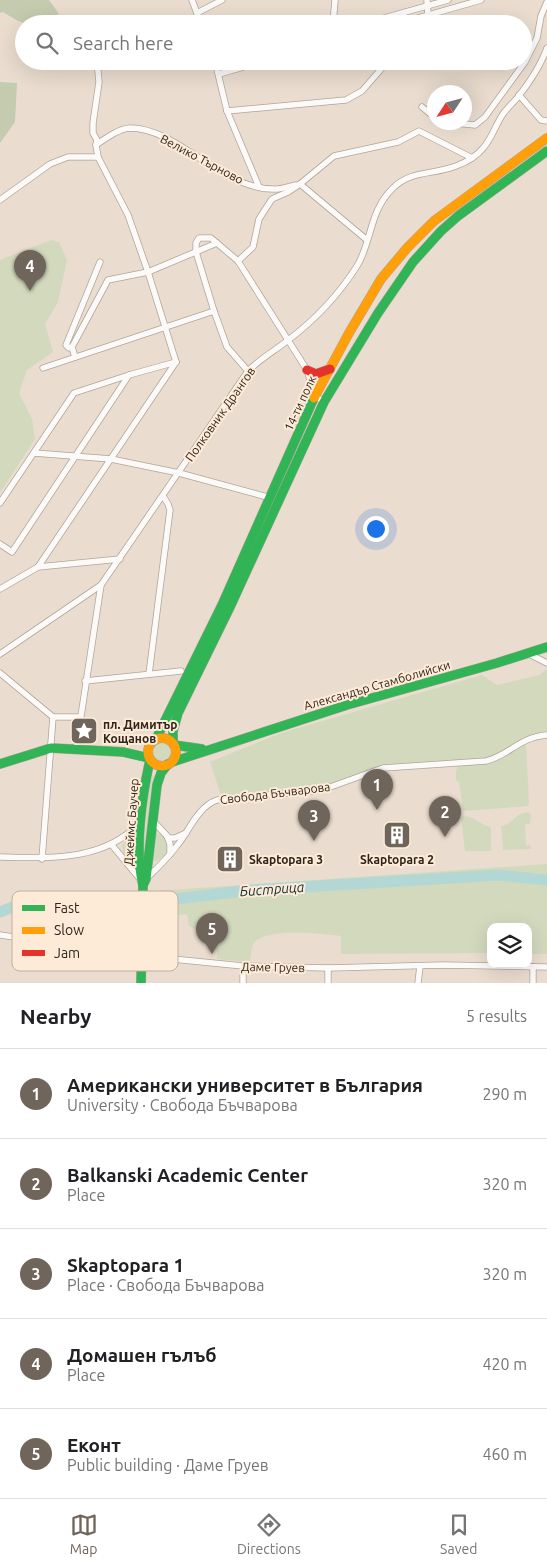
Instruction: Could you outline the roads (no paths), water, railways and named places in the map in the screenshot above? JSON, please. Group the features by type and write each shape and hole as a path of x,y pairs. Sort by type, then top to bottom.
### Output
{"street":[{"path":"192,0 197,13 222,0"},
{"path":"333,15 334,0"},
{"path":"391,15 427,3 448,0"},
{"path":"427,3 428,15 481,0"},
{"path":"532,48 537,38 541,16 547,2"},
{"name":"Полковник Дрангов","path":"0,654 101,585 120,560 248,370 257,361 288,340 331,302 357,266 381,203 387,194 400,182 418,174 455,166 472,158 485,146 503,114 519,95 537,68 547,48"},
{"path":"38,567 176,362 148,272 128,216 98,157 93,123 99,82 98,70"},
{"path":"218,70 227,110 259,187"},
{"path":"219,74 233,70"},
{"path":"227,110 346,100 362,91 380,70"},
{"path":"472,125 475,125 485,117 519,70"},
{"path":"519,95 541,120 547,121"},
{"path":"422,107 427,111"},
{"name":"Велико Търново","path":"96,145 113,134 129,128 145,131 166,138 238,182 274,190 300,184 334,156 398,142 419,132 472,158"},
{"name":"14-ти полк","path":"153,742 222,605 315,396 381,279 434,221 547,138"},
{"name":"14-ти полк","path":"173,744 173,731 178,713 230,607 324,402 374,319 424,248 458,216 547,150"},
{"path":"0,200 50,164 68,157 98,157"},
{"path":"238,261 253,246 259,219 272,199 300,184 367,240"},
{"path":"248,370 227,347 214,312 196,252 196,243 199,238 211,238 238,261 306,370 315,396 324,402"},
{"path":"75,357 72,348 108,280 148,272 217,243"},
{"path":"72,348 68,348 66,345 100,262"},
{"path":"43,368 214,312"},
{"path":"0,503 74,393 176,362"},
{"path":"306,370 316,374 330,369"},
{"path":"0,544 12,552 129,375"},
{"path":"34,453 111,459 179,473 270,498"},
{"path":"149,674 170,510 163,496"},
{"path":"0,589 38,567 120,560"},
{"path":"76,749 101,585"},
{"name":"Александър Стамболийски","path":"170,763 347,705 529,654 547,647"},
{"path":"529,654 547,663"},
{"path":"85,681 181,671"},
{"path":"0,673 53,717 80,717"},
{"path":"42,859 53,717"},
{"name":"Свобода Бъчварова","path":"143,881 165,860 188,832 204,806 217,800 322,790 383,768 486,761 498,757 529,738 547,735"},
{"path":"0,764 51,748 123,752 150,759 159,766 170,763 176,754 173,744 164,738 123,752"},
{"path":"150,759 148,752 153,742"},
{"name":"Александър Стамболийски","path":"173,744 195,749 215,749"},
{"name":"Джеймс Баучер","path":"143,891 142,820 150,759"},
{"name":"Джеймс Баучер","path":"144,864 154,822 157,785 161,773 170,763"},
{"path":"123,859 120,843 142,820"},
{"path":"154,822 167,836 170,844 170,854"},
{"path":"167,836 175,838 188,832"},
{"path":"0,857 42,859 87,853 110,844 128,834"},
{"path":"110,844 143,881"},
{"path":"123,859 144,864 165,860"},
{"name":"Даме Груев","path":"178,960 243,966 328,968 443,964 547,967"},
{"path":"242,983 243,966"},
{"path":"418,983 420,966"},
{"path":"532,983 533,967"},
{"path":"328,968 328,983"}],"waterway":[{"name":"Бистрица","path":"178,899 252,890 498,875 547,880"},
{"name":"Бистрица","path":"0,912 12,907"}],"place":[{"name":"Домашен гълъб","path":"30,291"},
{"name":"пл. Димитър Кощанов","path":"84,731"},
{"name":"Американски университет в България","path":"377,810"},
{"name":"Skaptopara 2","path":"397,835"},
{"name":"Balkanski Academic Center","path":"445,837"},
{"name":"Skaptopara 1","path":"314,841"},
{"name":"Skaptopara 3","path":"230,859"},
{"name":"Еконт","path":"212,954"}]}
